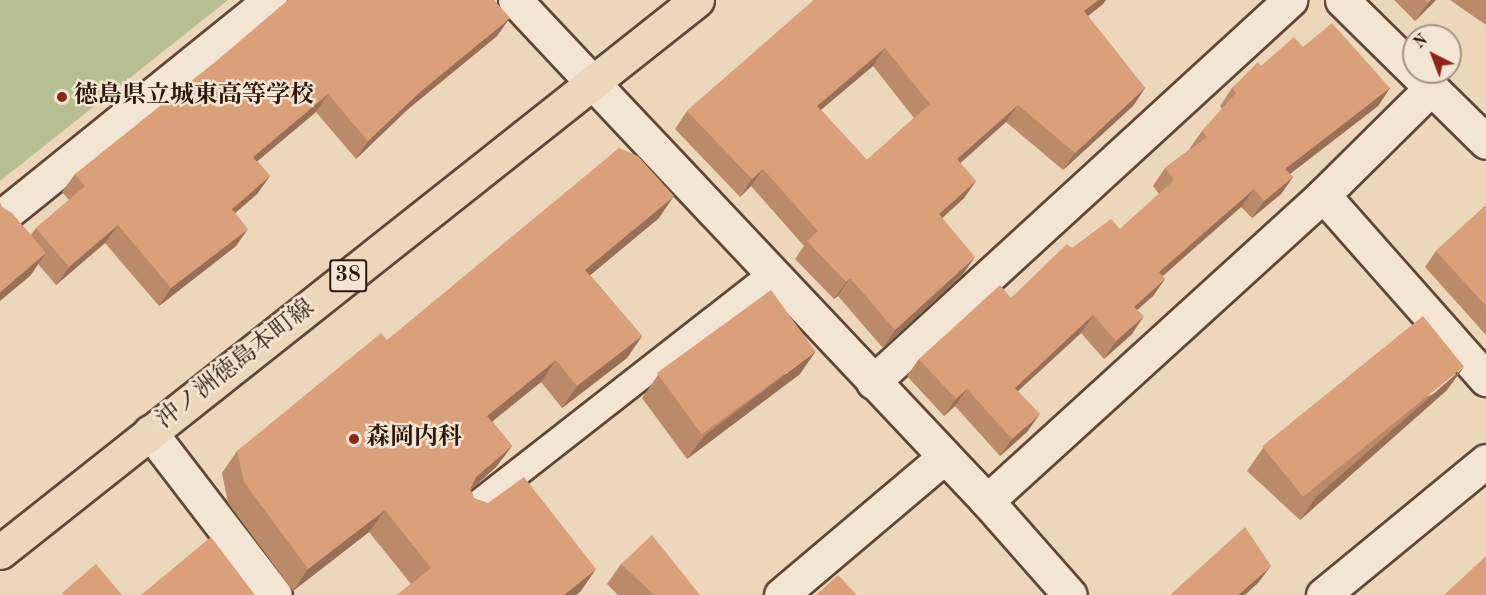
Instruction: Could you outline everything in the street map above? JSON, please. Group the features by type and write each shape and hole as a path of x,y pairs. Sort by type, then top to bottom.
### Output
{"main road":[{"name":"沖ノ洲徳島本町線","path":"0,552 697,0"}],"street":[{"path":"0,218 270,0"},
{"path":"515,0 943,458 987,501 1071,595"},
{"path":"873,382 1290,0"},
{"path":"1342,0 1486,142"},
{"path":"987,501 1323,195 1430,89"},
{"path":"1323,195 1486,379"},
{"path":"150,432 276,595"},
{"path":"781,595 943,458"},
{"path":"1323,595 1486,461"}],"lane":[{"path":"470,510 772,274"}],"green space":[{"name":"徳島県立城東高等学校","path":"0,0 228,0 0,181"}],"building":[{"path":"288,0 494,0 510,18 420,92 368,141 328,94 253,157 270,176 232,209 248,229 171,288 118,225 69,267 36,228 85,186 75,174 220,58"},
{"path":"814,0 1098,0 1084,11 1145,88 1075,153 1018,105 957,159 976,181 939,214 975,257 895,330 850,278 846,282 807,241 818,231 763,169 752,179 687,111","holes":["885,48 930,104 867,160 817,106"]},
{"path":"1332,23 1390,88 1285,169 1293,177 1264,201 1254,189 1159,272 1165,279 1134,307 1144,316 1116,341 1093,315 1015,388 1040,414 1012,439 967,389 956,399 919,359 1000,285 1011,298 1067,244 1072,248 1111,219 1120,229 1174,180 1165,168 1207,137 1202,131 1236,93 1232,88 1258,62 1261,66 1294,37 1303,47"},
{"path":"619,148 638,156 674,196 585,270 642,336 577,386 556,360 487,416 512,446 476,477 470,490 474,498 488,503 524,477 596,569 564,595 397,595 431,568 385,510 308,569 244,482 237,451 381,333 387,340"},
{"path":"0,202 2,207 12,213 46,253 0,292"},
{"path":"1486,205 1486,306 1436,251"},
{"path":"771,290 816,351 702,434 657,373"},
{"path":"1423,316 1464,367 1303,497 1262,446"},
{"path":"1245,527 1271,566 1238,595 1170,595"},
{"path":"652,535 700,595 654,595 621,564"},
{"path":"211,537 255,595 141,595"},
{"path":"1486,556 1486,595 1444,595"},
{"path":"96,564 122,595 64,595 62,593"},
{"path":"838,575 857,595 816,595"}],"place":[{"name":"徳島県立城東高等学校","path":"62,97"},
{"name":"森岡内科","path":"354,439"}]}
